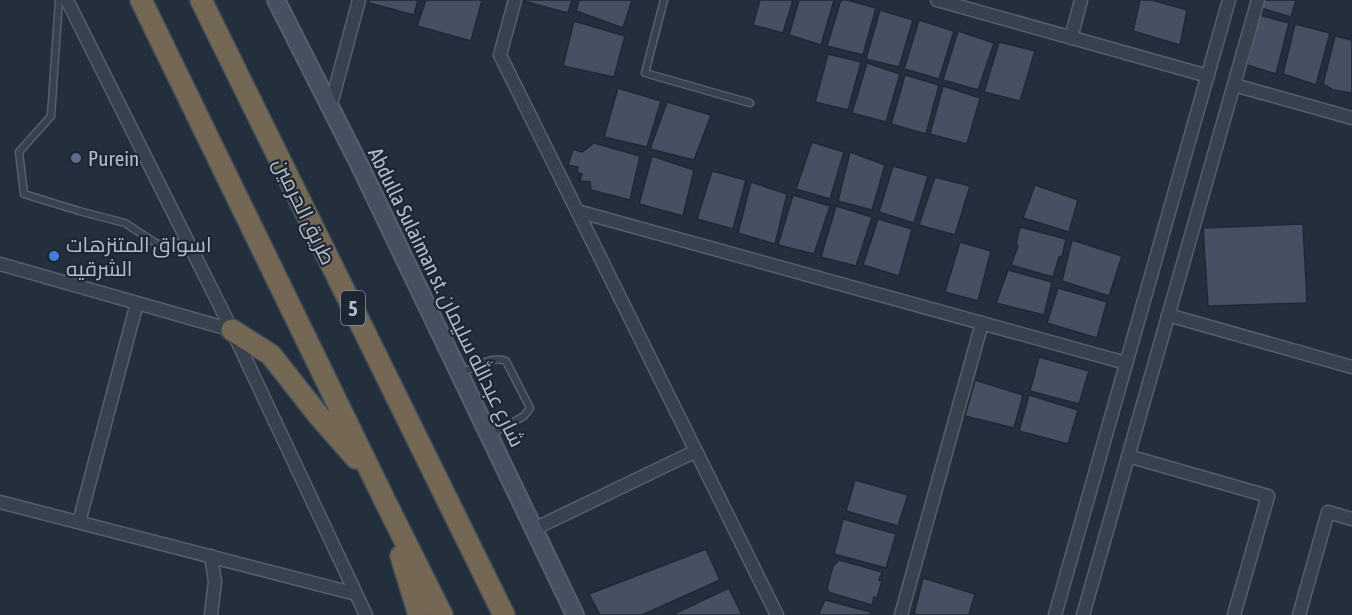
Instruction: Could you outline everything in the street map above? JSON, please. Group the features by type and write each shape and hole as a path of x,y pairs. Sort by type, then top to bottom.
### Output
{"highway":[{"path":"141,0 442,615"},
{"name":"طريق الحرمين","path":"201,0 504,615"},
{"path":"232,330 271,355 319,416 374,478"},
{"path":"385,501 419,615"}],"main road":[{"name":"Abdulla Sulaiman st. شارع عبدالله سليمان","path":"276,0 361,168 575,615"}],"street":[{"path":"66,0 232,330 366,615"},
{"path":"330,108 359,0"},
{"path":"515,0 500,54 777,615"},
{"path":"937,0 1208,76"},
{"path":"1071,38 1081,0"},
{"path":"1055,615 1229,0"},
{"path":"1083,615 1258,0"},
{"path":"1234,85 1352,118"},
{"path":"577,211 1126,363"},
{"path":"0,264 232,330"},
{"path":"79,522 137,303"},
{"path":"1168,315 1352,367"},
{"path":"901,615 982,323"},
{"path":"534,530 696,451"},
{"path":"1128,456 1268,496 1234,615"},
{"path":"0,503 357,594"},
{"path":"1299,615 1328,512 1352,519"},
{"path":"211,556 215,581 211,615"}],"lane":[{"path":"58,0 51,116 19,152 24,194 79,212 125,223 157,244 188,242"},
{"path":"664,0 645,73 750,103"},
{"path":"460,374 494,359 506,361 530,408 524,416 489,436"}],"building":[{"path":"369,0 418,0 414,15 369,3"},
{"path":"426,0 482,0 471,41 417,26"},
{"path":"523,0 572,0 568,13"},
{"path":"579,0 632,0 623,28 576,11"},
{"path":"760,0 793,0 783,33 753,25"},
{"path":"799,0 834,0 821,45 789,35"},
{"path":"841,0 876,8 863,55 827,46"},
{"path":"1140,0 1152,0 1187,10 1180,45 1133,31"},
{"path":"1263,0 1296,0 1291,17 1261,8"},
{"path":"880,10 913,20 899,67 866,59"},
{"path":"1259,15 1289,23 1276,74 1247,65"},
{"path":"919,20 954,31 939,79 904,69"},
{"path":"574,21 625,36 614,77 563,66"},
{"path":"1295,24 1330,33 1316,85 1283,74"},
{"path":"958,31 994,43 978,90 943,80"},
{"path":"1335,36 1352,40 1352,93 1333,90 1323,84"},
{"path":"999,42 1035,51 1020,101 984,92"},
{"path":"828,54 861,62 848,110 815,102"},
{"path":"867,63 900,74 886,122 852,113"},
{"path":"905,75 939,85 926,134 891,124"},
{"path":"943,86 980,98 967,144 930,134"},
{"path":"618,88 661,101 647,147 604,137"},
{"path":"667,102 711,115 694,160 650,149"},
{"path":"812,142 844,152 830,199 796,189"},
{"path":"594,143 640,156 630,200 591,190 590,182 580,181 582,174 577,172 578,167 568,165 573,149 582,152"},
{"path":"850,152 885,165 872,210 838,201"},
{"path":"652,156 694,170 683,216 639,204"},
{"path":"893,166 928,176 914,223 879,212"},
{"path":"712,171 746,180 733,229 697,219"},
{"path":"935,177 970,186 955,235 919,225"},
{"path":"751,182 787,194 775,244 738,233"},
{"path":"1035,185 1078,200 1069,232 1023,218"},
{"path":"793,195 830,206 814,254 778,245"},
{"path":"836,206 872,217 856,266 821,257"},
{"path":"878,219 912,229 899,276 863,265"},
{"path":"1303,224 1307,303 1208,306 1203,228"},
{"path":"1020,227 1066,239 1062,257 1059,257 1053,277 1011,265 1018,246 1016,243"},
{"path":"1072,240 1122,256 1109,296 1062,281"},
{"path":"960,242 991,251 978,301 945,292"},
{"path":"1008,270 1052,282 1044,315 996,303"},
{"path":"1058,288 1107,302 1097,338 1047,323"},
{"path":"1039,357 1089,371 1079,404 1030,391"},
{"path":"975,380 1023,395 1014,428 965,416"},
{"path":"1029,395 1078,410 1068,444 1019,431"},
{"path":"855,480 908,495 898,526 846,511"},
{"path":"843,519 896,534 886,568 834,554"},
{"path":"706,549 720,580 642,615 600,615 589,594"},
{"path":"839,560 882,572 877,598 874,597 872,605 829,592 827,588 833,566"},
{"path":"923,578 975,594 969,615 914,614"},
{"path":"729,588 742,615 672,615"},
{"path":"825,600 871,612 870,615 818,615"}],"place":[{"name":"Purein","path":"76,158"},
{"name":"اسواق المتنزهات الشرقيه","path":"54,256"}]}
